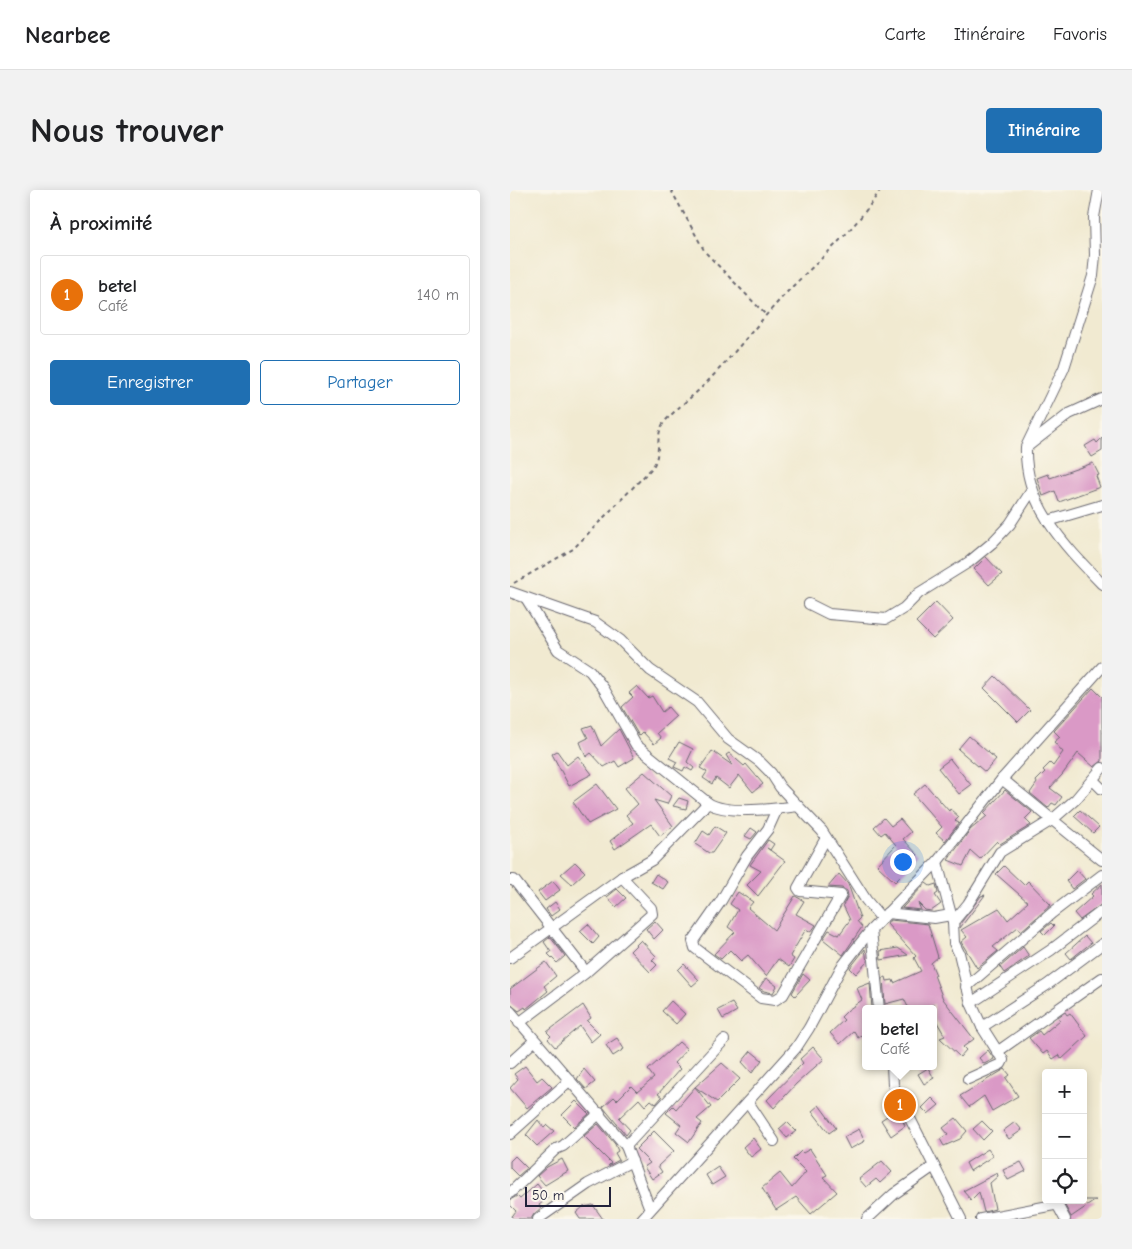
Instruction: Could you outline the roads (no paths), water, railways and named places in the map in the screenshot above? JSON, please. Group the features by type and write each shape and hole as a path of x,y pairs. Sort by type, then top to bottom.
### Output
{"street":[{"path":"1099,190 1094,218 1095,255 1090,286 1064,368 1026,448 1026,460 1032,490 1048,521 1059,537 1102,584"},
{"path":"1026,448 1069,414 1102,399"},
{"path":"810,604 829,614 886,619 904,608 919,593 970,562 992,543 1010,524 1032,490"},
{"path":"1048,521 1102,504"},
{"path":"510,592 595,622 620,640 650,670 697,702 728,739 771,772 780,787 826,838 856,886 885,916 952,918 968,904 1000,852 1052,820 1093,780 1102,768"},
{"path":"526,598 558,650 590,671 604,689 636,745 708,803 723,809 777,809 798,806"},
{"path":"642,1219 796,1048 810,1028 841,968 871,930 938,862 1002,779 1102,667"},
{"path":"1002,779 1102,860"},
{"path":"1093,780 1102,789"},
{"path":"510,958 551,926 622,877 652,860 708,803"},
{"path":"777,809 768,829 747,856 722,901 692,941 695,948 762,998 769,1000 779,999 841,895 856,886"},
{"path":"826,838 798,888 800,891 841,895"},
{"path":"938,862 952,918 954,943 959,953 970,1003 982,1027 1003,1060 1001,1064 968,1079"},
{"path":"966,987 1052,914 1102,875"},
{"path":"519,1023 586,972 652,914 651,908 622,877"},
{"path":"510,880 514,880 586,972"},
{"path":"970,1003 1051,950 1102,911"},
{"path":"871,930 879,1005"},
{"path":"982,1027 1047,985 1102,944"},
{"path":"997,1052 1102,978"},
{"path":"510,1012 600,1113 626,1146 650,1209"},
{"path":"626,1146 724,1040"},
{"path":"510,1063 534,1041"},
{"path":"892,1070 892,1083 961,1219"},
{"path":"510,1134 570,1080"},
{"path":"748,1102 774,1141"},
{"path":"510,1193 556,1149 563,1146 600,1113"},
{"path":"538,1219 588,1184 632,1162"},
{"path":"867,1219 894,1194 934,1166"},
{"path":"982,1219 1054,1205 1058,1206 1065,1219"}],"place":[{"name":"betel","path":"900,1105"}]}
